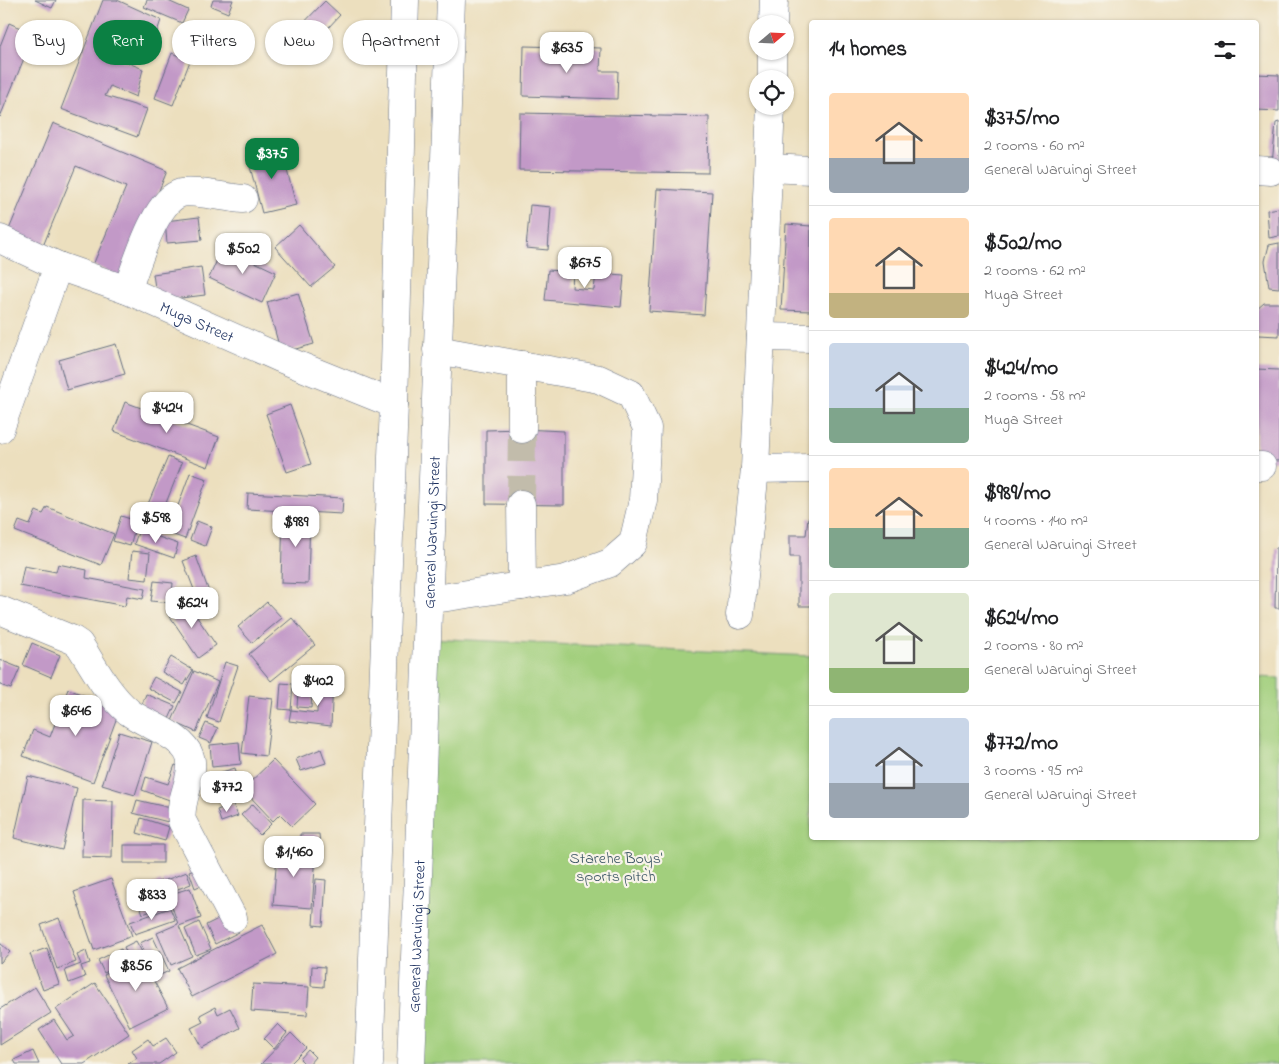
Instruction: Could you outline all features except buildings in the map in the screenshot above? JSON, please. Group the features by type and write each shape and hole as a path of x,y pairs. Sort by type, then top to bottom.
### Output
{"main road":[{"path":"368,1064 394,404 405,0"},
{"name":"General Waruingi Street","path":"411,1064 450,0"},
{"path":"773,15 774,0"},
{"path":"740,615 754,468 771,115"},
{"path":"769,168 809,170"},
{"path":"127,290 160,210 171,198 183,193 243,199"},
{"name":"Muga Street","path":"0,238 58,266 127,290 280,358 394,404"},
{"path":"0,428 58,266"},
{"path":"761,337 809,338"},
{"path":"428,600 566,579 610,563 633,543 643,500 647,428 631,394 600,380 437,350"},
{"path":"522,366 522,429"},
{"path":"754,468 809,468"},
{"path":"520,504 522,586"},
{"path":"0,610 79,644 118,702 131,714 179,742 186,749 190,758 191,768 180,811 182,821 233,918"}],"green space":[{"name":"Starehe Boys' sports pitch","path":"427,638 809,656 809,840 1259,840 1259,677 1279,678 1279,1064 411,1064"}],"tunnel":[{"path":"521,504 522,429"}]}
